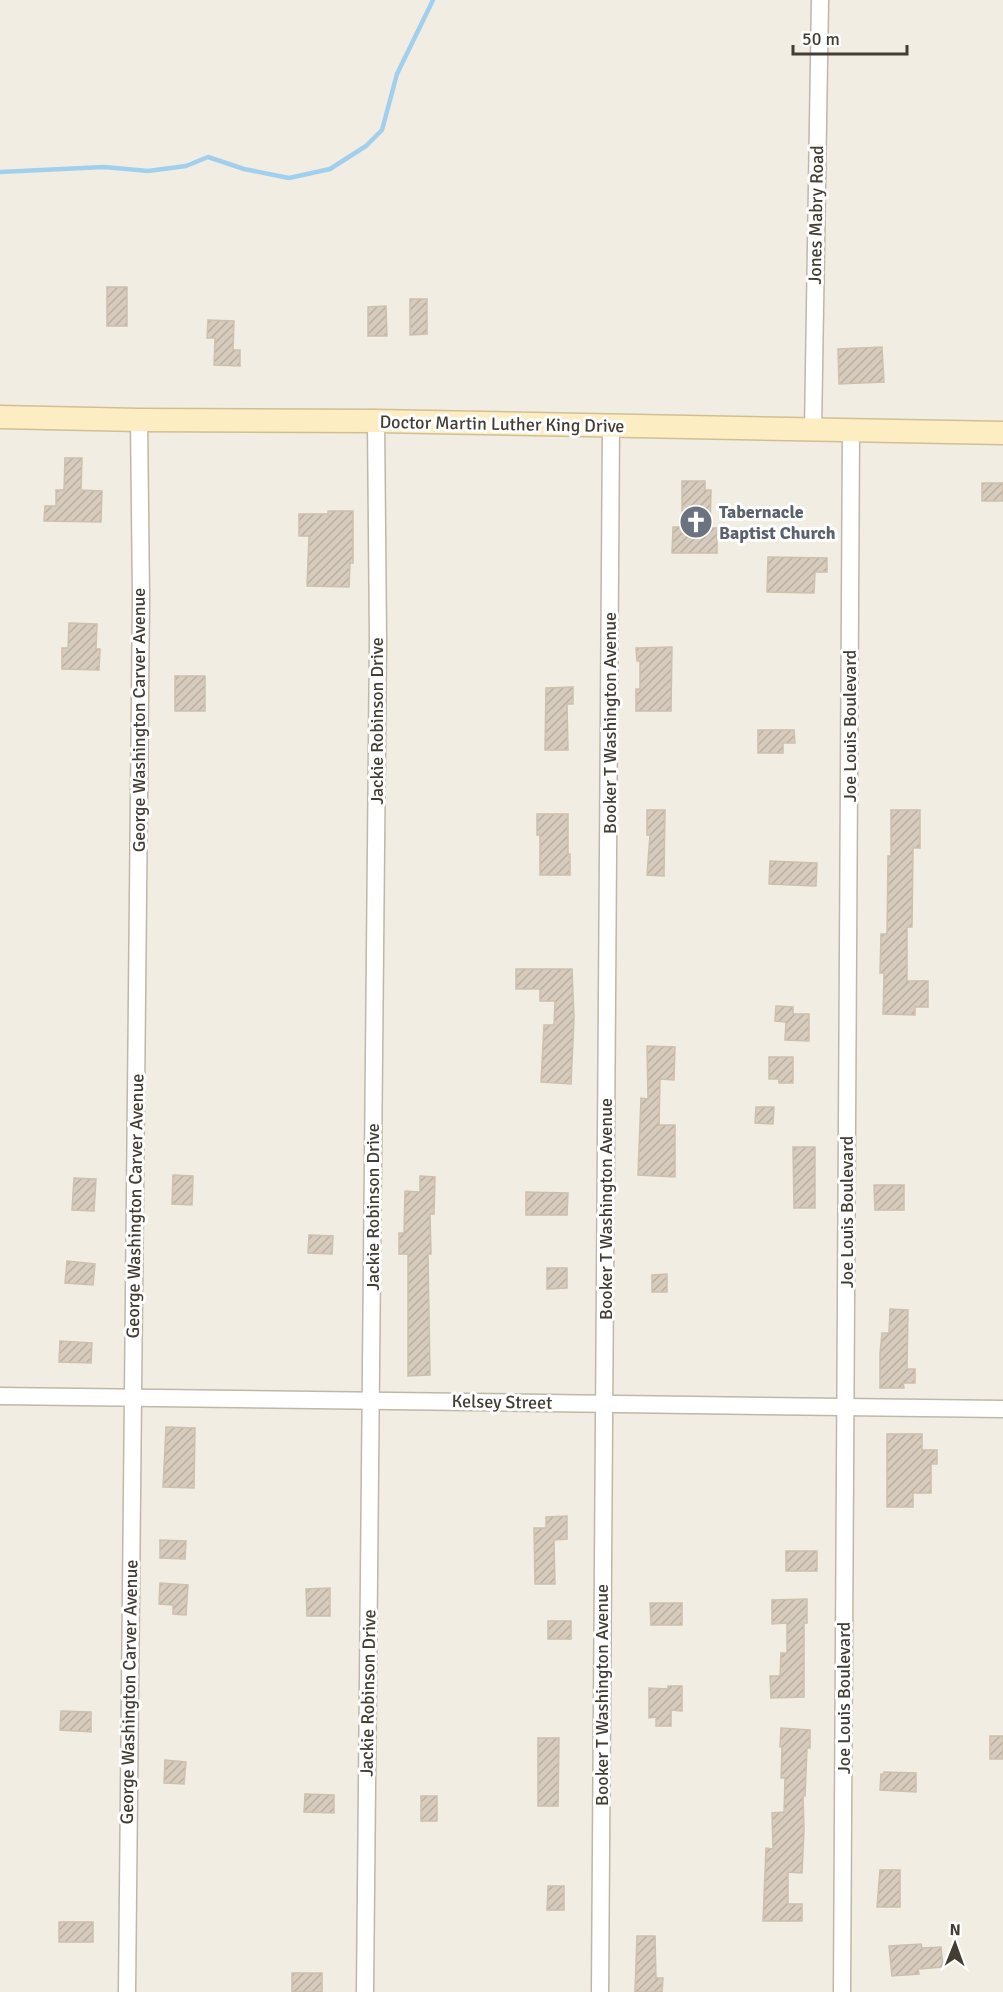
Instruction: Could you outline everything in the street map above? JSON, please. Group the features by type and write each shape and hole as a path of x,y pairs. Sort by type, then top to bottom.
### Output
{"main road":[{"name":"Doctor Martin Luther King Drive","path":"0,417 375,421 1003,433"}],"street":[{"name":"Jones Mabry Road","path":"813,430 820,0"},
{"name":"George Washington Carver Avenue","path":"127,1992 141,597 139,420"},
{"name":"Jackie Robinson Drive","path":"365,1992 378,640 375,421"},
{"name":"Booker T Washington Avenue","path":"600,1992 611,426"},
{"name":"Joe Louis Boulevard","path":"842,1992 852,431"},
{"name":"Kelsey Street","path":"0,1396 1003,1409"}],"building":[{"path":"107,287 127,287 127,326 107,326"},
{"path":"410,299 427,299 427,334 410,335"},
{"path":"386,306 387,336 368,336 368,307"},
{"path":"208,320 234,321 233,350 240,350 240,366 214,365 215,338 207,338"},
{"path":"882,347 884,382 839,384 838,349"},
{"path":"65,458 82,458 81,490 102,491 101,522 44,521 45,506 56,506 56,490 64,490"},
{"path":"682,481 705,481 705,490 711,490 710,528 717,528 717,553 672,553 673,527 682,527"},
{"path":"982,483 1003,483 1003,501 982,501"},
{"path":"328,511 353,511 353,563 350,563 349,587 307,586 309,536 299,536 299,514 328,514"},
{"path":"768,557 827,558 827,572 815,572 814,593 767,592"},
{"path":"69,623 97,624 96,649 100,649 99,670 62,669 62,648 68,648"},
{"path":"672,647 671,711 636,711 636,689 640,689 640,661 637,661 636,648"},
{"path":"175,676 205,676 205,711 175,711"},
{"path":"573,687 573,704 567,704 568,750 545,750 546,688"},
{"path":"758,730 794,730 795,743 783,743 783,753 758,753"},
{"path":"647,810 665,810 664,876 647,875 650,835 647,835"},
{"path":"891,810 920,810 920,848 913,848 912,927 907,927 907,981 928,981 928,1007 915,1007 915,1015 883,1014 884,973 880,973 881,934 887,934"},
{"path":"537,814 568,814 570,875 540,875 540,835 537,835"},
{"path":"770,861 817,863 816,886 769,884"},
{"path":"516,969 572,969 574,1018 571,1084 541,1082 544,1025 554,1025 555,1001 540,1001 540,989 516,989"},
{"path":"776,1006 793,1007 793,1014 809,1014 809,1041 785,1040 786,1022 775,1021"},
{"path":"647,1046 675,1047 674,1080 660,1079 659,1125 675,1125 675,1177 638,1175 641,1098 648,1099"},
{"path":"769,1057 793,1057 793,1083 779,1083 779,1079 769,1079"},
{"path":"756,1107 774,1107 773,1124 755,1123"},
{"path":"793,1147 815,1147 815,1208 794,1208"},
{"path":"173,1175 193,1176 192,1205 172,1204"},
{"path":"420,1176 435,1177 434,1214 430,1214 431,1254 428,1254 430,1375 408,1376 408,1254 399,1254 399,1233 404,1233 405,1191 420,1192"},
{"path":"74,1178 96,1179 94,1211 72,1210"},
{"path":"874,1185 904,1185 904,1210 875,1210"},
{"path":"526,1192 568,1193 567,1215 526,1215"},
{"path":"309,1235 333,1236 332,1254 308,1253"},
{"path":"67,1261 95,1264 93,1285 65,1283"},
{"path":"547,1268 567,1268 567,1288 547,1289"},
{"path":"667,1274 667,1292 652,1292 652,1275"},
{"path":"890,1309 908,1310 907,1369 915,1369 915,1383 903,1383 904,1388 880,1388 882,1333 889,1333"},
{"path":"60,1341 92,1343 91,1363 59,1362"},
{"path":"166,1427 195,1428 194,1488 163,1487"},
{"path":"887,1434 922,1434 922,1450 937,1450 937,1464 931,1464 931,1493 913,1493 913,1507 887,1507"},
{"path":"567,1516 567,1539 554,1540 555,1584 535,1584 534,1528 546,1528 546,1517"},
{"path":"160,1540 186,1541 185,1559 160,1558"},
{"path":"786,1551 817,1551 817,1571 786,1571"},
{"path":"160,1583 188,1585 186,1615 173,1614 173,1605 159,1604"},
{"path":"330,1588 330,1616 307,1616 306,1589"},
{"path":"807,1599 807,1623 804,1623 804,1697 771,1698 770,1676 780,1676 781,1653 787,1653 787,1623 772,1624 772,1600"},
{"path":"650,1603 682,1603 682,1625 651,1625"},
{"path":"548,1621 571,1621 571,1639 548,1639"},
{"path":"668,1686 682,1686 682,1711 671,1710 671,1726 656,1726 656,1717 649,1718 649,1688 668,1689"},
{"path":"61,1711 91,1712 91,1732 60,1730"},
{"path":"781,1728 810,1730 805,1796 803,1796 802,1873 788,1872 788,1904 802,1904 802,1921 763,1921 766,1848 773,1849 772,1813 784,1812 785,1778 781,1778"},
{"path":"990,1736 1003,1736 1003,1759 990,1759"},
{"path":"538,1738 559,1738 558,1806 538,1806"},
{"path":"165,1760 186,1762 184,1784 164,1783"},
{"path":"884,1772 916,1773 916,1792 880,1790 881,1774"},
{"path":"305,1794 334,1795 334,1813 304,1812"},
{"path":"421,1796 437,1796 437,1821 421,1821"},
{"path":"880,1870 900,1870 900,1907 877,1907"},
{"path":"548,1886 564,1886 564,1910 547,1910"},
{"path":"59,1922 93,1922 93,1942 59,1942"},
{"path":"637,1936 655,1936 656,1978 663,1978 662,1992 635,1992"},
{"path":"921,1944 922,1948 941,1947 943,1967 918,1969 919,1974 892,1976 889,1946"},
{"path":"292,1973 322,1973 322,1992 292,1992"}],"waterway":[{"path":"0,172 104,167 148,171 186,166 208,157 244,169 289,178 330,169 366,146 382,130 397,74 433,0"}],"place":[{"name":"Tabernacle Baptist Church","path":"696,522"}]}
